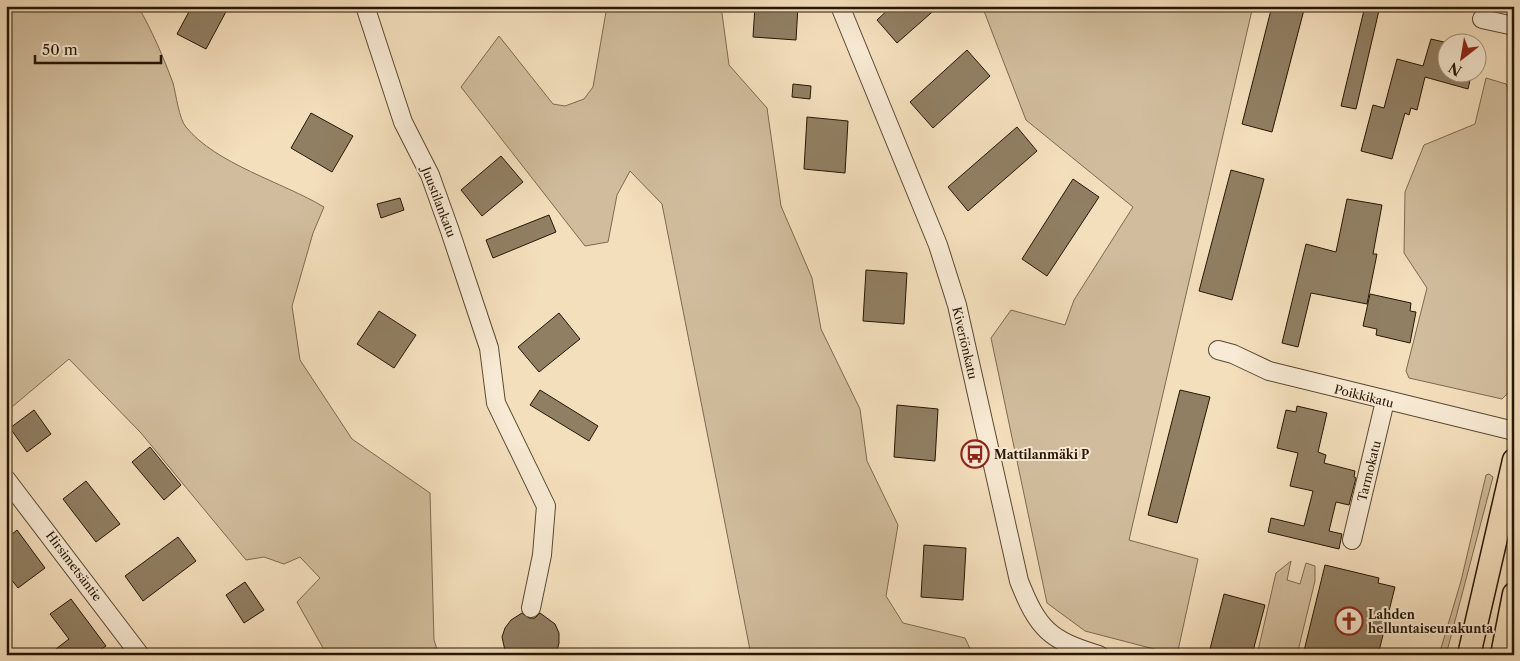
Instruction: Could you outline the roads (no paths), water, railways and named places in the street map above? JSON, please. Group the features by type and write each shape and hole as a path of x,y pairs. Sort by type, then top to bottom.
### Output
{"main road":[{"path":"1469,655 1514,460"},
{"path":"1502,655 1514,594"}],"street":[{"name":"Juustilankatu","path":"365,6 404,122 430,175 489,348 496,403 546,506 542,555 531,608"},
{"name":"Kiveriönkatu","path":"840,6 938,245 951,288 1019,581 1037,619 1056,638 1068,646 1099,655"},
{"path":"1482,18 1514,26"},
{"name":"Poikkikatu","path":"1218,350 1233,354 1269,371 1514,431"},
{"name":"Tarmokatu","path":"1352,540 1386,401"},
{"name":"Hirsimetsäntie","path":"6,478 140,655"}],"place":[{"name":"Mattilanmäki P","path":"975,454"},
{"name":"Lahden helluntaiseurakunta","path":"1349,621"}]}
